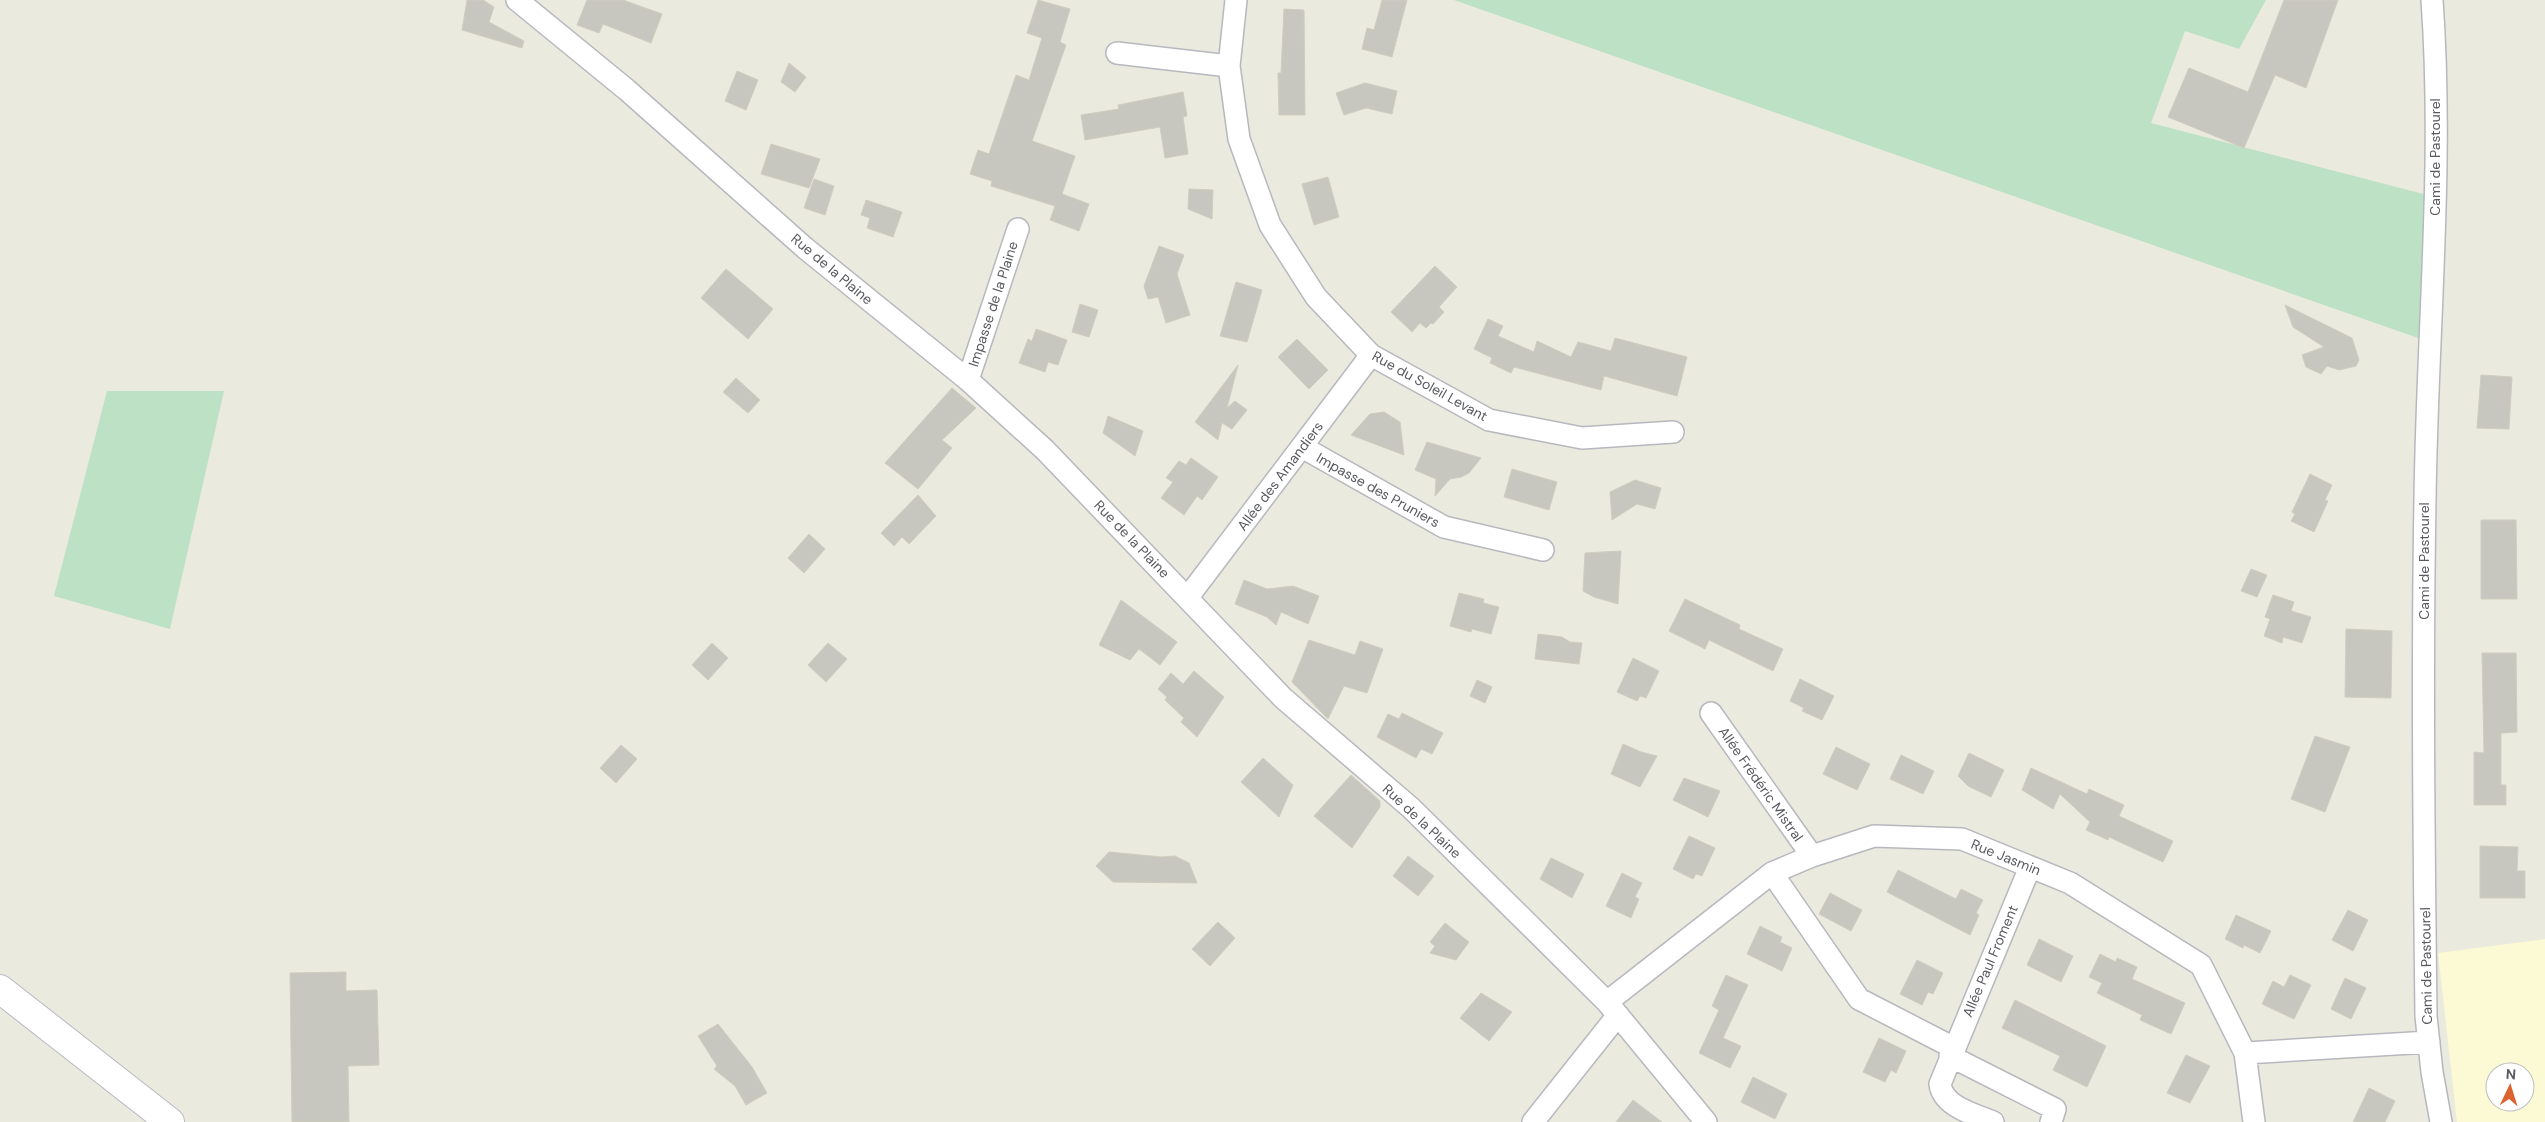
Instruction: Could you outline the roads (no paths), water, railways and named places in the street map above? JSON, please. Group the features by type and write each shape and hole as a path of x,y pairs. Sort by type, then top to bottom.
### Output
{"street":[{"name":"Rue de la Plaine","path":"517,0 627,90 805,248 968,380 1046,450 1283,698 1411,808 1613,1008 1706,1122"},
{"name":"Rue du Soleil Levant","path":"1236,0 1229,66 1239,139 1270,225 1316,296 1370,355 1489,420 1582,438 1672,432"},
{"name":"Cami de Pastourel","path":"2432,0 2435,42 2435,207 2425,499 2426,1016 2441,1122"},
{"path":"1117,53 1229,66"},
{"name":"Impasse de la Plaine","path":"968,380 1018,229"},
{"name":"Allée des Amandiers","path":"1188,597 1370,355"},
{"name":"Impasse des Pruniers","path":"1302,447 1444,527 1543,550"},
{"name":"Allée Frédéric Mistral","path":"1710,712 1812,856"},
{"name":"Rue Jasmin","path":"1532,1122 1613,1008 1772,874 1812,856 1874,836 1962,839 2070,883 2202,964 2245,1053 2254,1122"},
{"name":"Allée Paul Froment","path":"1993,1122 1950,1103 1941,1092 1940,1084 2030,867"},
{"path":"1772,874 1859,998 2055,1109 2051,1122"},
{"path":"0,989 170,1122"},
{"path":"2245,1053 2429,1042"}]}
